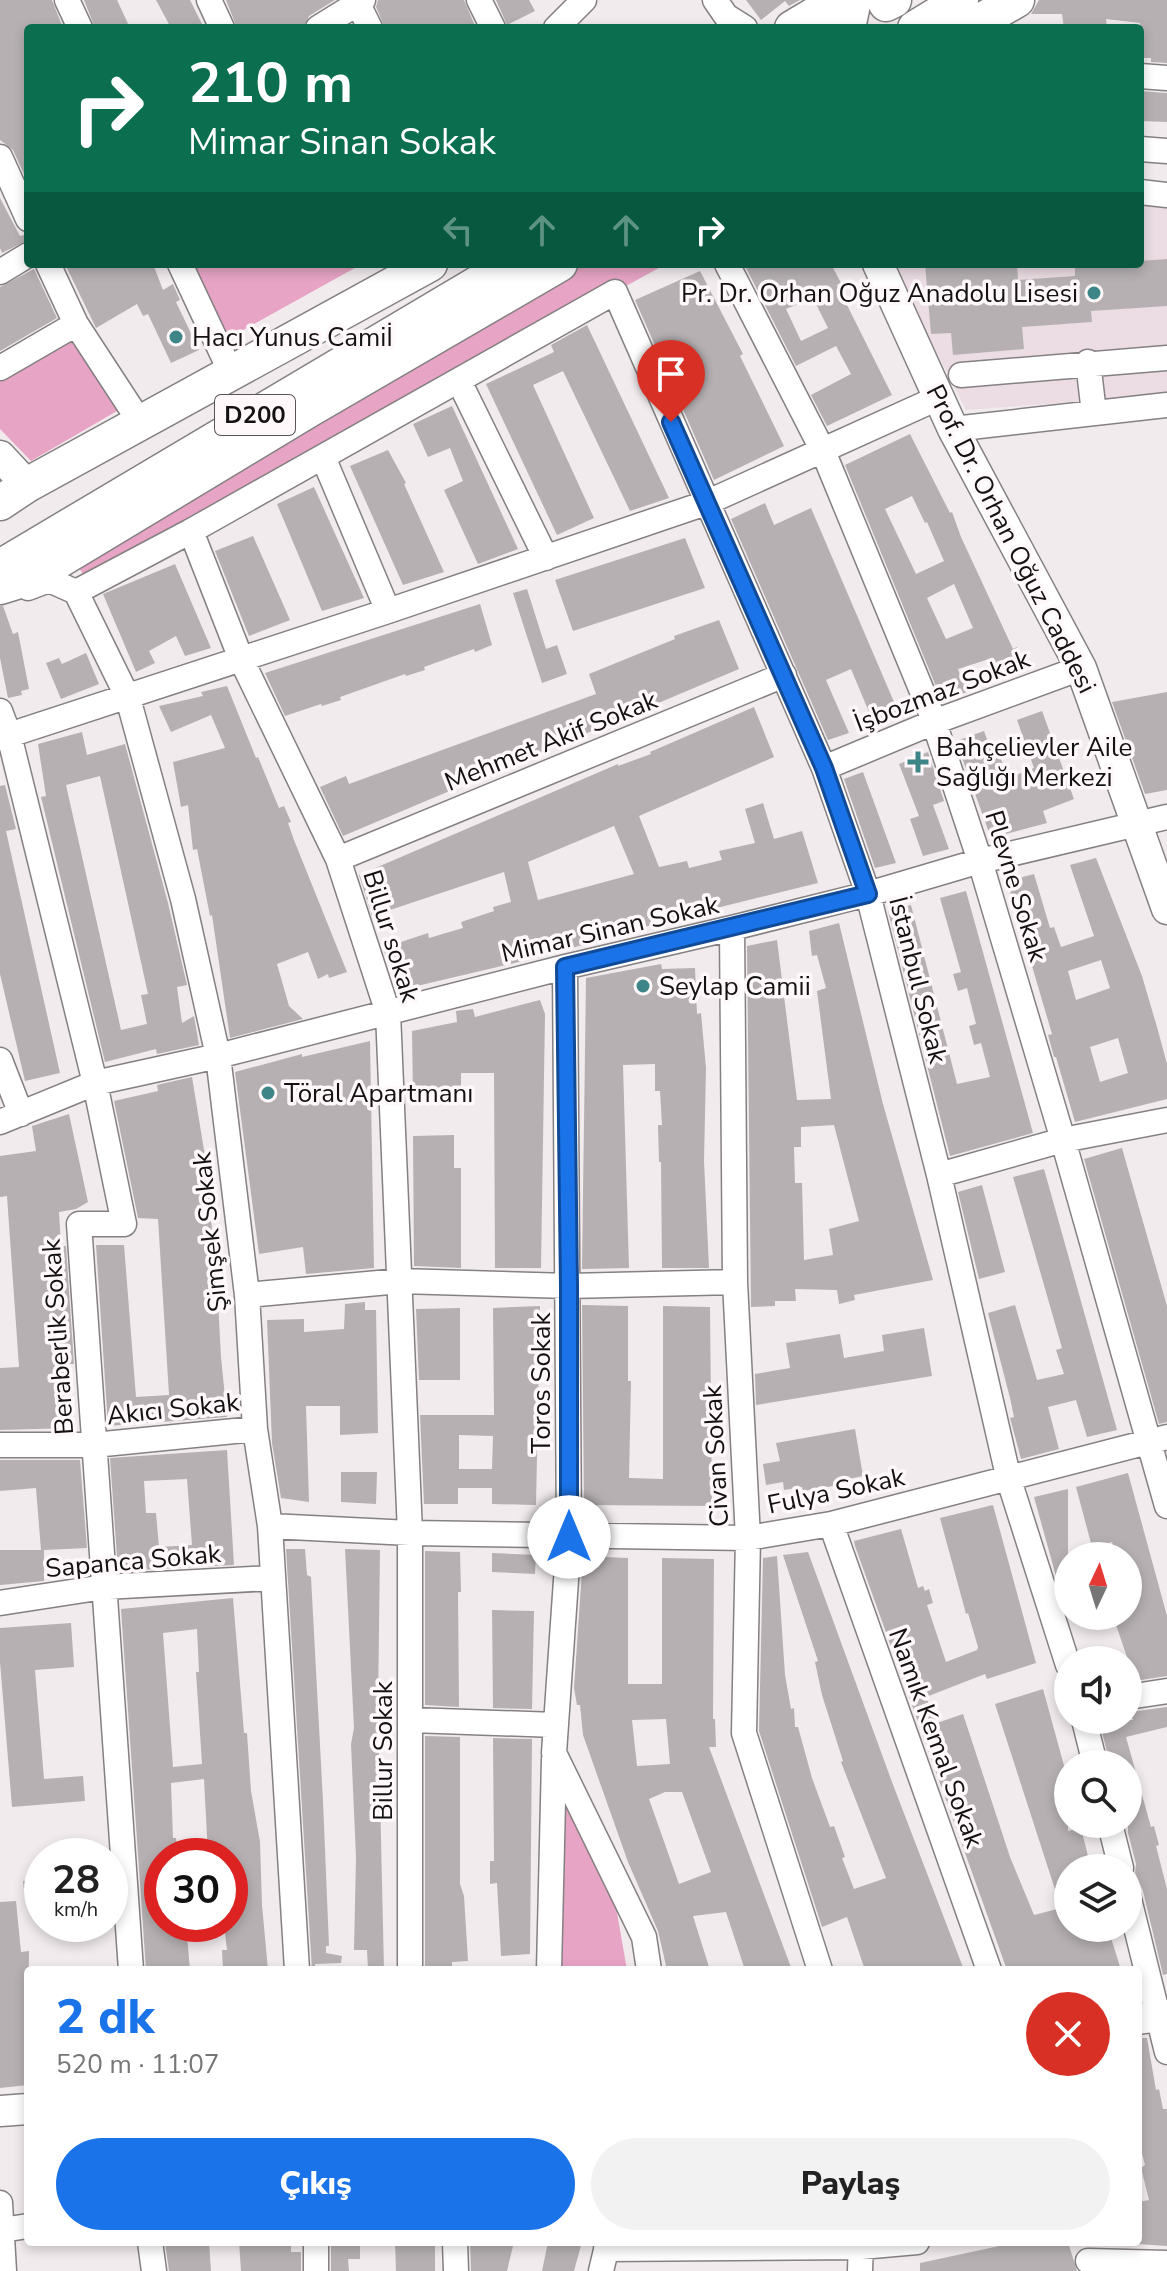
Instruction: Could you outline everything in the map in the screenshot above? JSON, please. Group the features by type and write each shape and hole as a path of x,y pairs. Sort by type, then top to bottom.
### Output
{"highway":[{"path":"797,24 839,0"},
{"path":"922,24 961,0"},
{"path":"975,24 1017,0"},
{"path":"852,24 878,1"},
{"path":"14,494 138,419 152,406 389,268"},
{"name":"D200","path":"14,494 423,268"},
{"name":"D200","path":"0,567 503,268"},
{"path":"0,587 32,577 553,268"}],"main road":[{"name":"Prof. Dr. Orhan Oğuz Caddesi","path":"880,268 953,429 1081,668 1167,909"},
{"path":"0,456 14,494"},
{"path":"0,2111 24,2109"}],"street":[{"path":"67,0 78,24"},
{"path":"209,0 220,24"},
{"path":"479,0 491,24"},
{"path":"560,24 584,0"},
{"path":"795,24 824,0"},
{"path":"324,24 359,1 368,24"},
{"path":"1144,76 1167,78"},
{"path":"1144,149 1167,151"},
{"path":"0,157 24,210"},
{"path":"1144,192 1167,195"},
{"path":"0,272 24,257"},
{"path":"50,268 76,324 138,419"},
{"path":"182,268 226,362"},
{"name":"Plevne Sokak","path":"729,268 823,451 934,722 1159,1440 1167,1506"},
{"name":"İstanbul Sokak","path":"459,381 615,292 824,768 868,894 939,1175 1009,1480 1062,1646"},
{"path":"0,368 76,324"},
{"path":"961,375 1088,362 1167,358"},
{"path":"1088,362 1094,413"},
{"path":"0,599 49,580 76,592 459,381 546,558"},
{"path":"5,737 706,503 940,397"},
{"path":"953,429 1167,405"},
{"path":"323,457 388,611"},
{"name":"Billur sokak","path":"191,531 241,659 338,859 388,1013 410,1533"},
{"name":"Şimşek Sokak","path":"76,592 128,698 183,899 218,1056 247,1295 255,1429 270,1526 297,1966"},
{"name":"İşbozmaz Sokak","path":"824,768 934,722 1081,668"},
{"name":"Mehmet Akif Sokak","path":"338,859 784,675"},
{"name":"Beraberlik Sokak","path":"0,711 95,1083 124,1224 79,1224 131,1966"},
{"name":"Mimar Sinan Sokak","path":"10,1118 95,1083 218,1056 565,967 868,894 980,861 1167,817"},
{"name":"Civan Sokak","path":"732,928 735,1282 748,1538 744,1733 819,1966"},
{"name":"Toros Sokak","path":"549,1966 554,1753 569,1537 565,967"},
{"path":"0,1060 10,1118"},
{"path":"939,1175 1063,1140 1167,1120"},
{"path":"247,1295 400,1281 569,1286 735,1282"},
{"name":"Akıcı Sokak","path":"0,1445 94,1445 255,1429"},
{"name":"Fulya Sokak","path":"270,1526 569,1537 748,1538 831,1524 1159,1440"},
{"name":"Namık Kemal Sokak","path":"831,1524 988,1966"},
{"name":"Billur Sokak","path":"410,1533 410,1966"},
{"name":"Sapanca Sokak","path":"0,1603 104,1587 272,1578"},
{"path":"1142,1695 1167,1691"},
{"path":"411,1720 556,1725"},
{"path":"554,1753 644,1937 648,1966"},
{"path":"1138,1942 1154,2017 1167,2052"},
{"path":"0,2203 4,2271"},
{"path":"2,2230 24,2227"},
{"path":"151,2246 154,2271"},
{"path":"316,2246 316,2271"},
{"path":"455,2246 456,2271"},
{"path":"605,2254 861,2253 897,2246"},
{"path":"1087,2258 1167,2263"}],"shaded area":[{"path":"1167,203 1167,395 966,410 893,268 1144,268 1144,206"},
{"path":"195,268 355,268 227,339"},
{"path":"572,268 659,268 88,583 74,559"},
{"path":"67,329 117,411 31,461 0,429 0,373"},
{"path":"561,1790 616,1907 626,1966 557,1966"}],"building":[{"path":"0,0 52,0 61,24 24,24 24,174 13,150 0,140"},
{"path":"84,0 117,0 128,24 93,24"},
{"path":"156,0 190,0 202,24 169,24"},
{"path":"226,0 335,0 309,16 305,24 235,24"},
{"path":"378,0 464,0 474,24 383,24 376,7"},
{"path":"496,0 529,0 535,11 507,24"},
{"path":"746,0 800,0 789,6 785,1 761,20"},
{"path":"1039,0 1167,0 1167,63 1151,62 1151,58 1144,58 1144,24 1106,19 1107,24 1063,24 1062,14 1031,14"},
{"path":"1144,91 1167,93 1167,122 1144,121"},
{"path":"0,198 20,236 24,235 24,242 2,253"},
{"path":"1167,259 1167,306 1091,311 1092,322 1022,327 1024,349 953,355 951,333 931,334 925,268 1017,268 1018,280 1075,276 1075,268 1144,268 1144,261"},
{"path":"67,268 155,268 163,290 173,284 180,300 176,302 199,350 171,363 148,314 143,316 137,304 96,328"},
{"path":"746,268 833,268 841,283 837,285 892,395 827,426 811,395 851,374 836,346 796,366","holes":["813,298 828,328 801,341 786,309"]},
{"path":"34,269 57,318 0,351 0,287"},
{"path":"700,271 743,354 740,356 784,446 714,480 635,300"},
{"path":"587,325 669,498 630,511 563,371 533,385 594,518 557,535 486,384 554,352 551,345"},
{"path":"452,406 518,549 478,564 444,490 463,481 450,448 428,457 413,424"},
{"path":"910,434 952,512 1013,649 1017,647 1025,666 997,677 989,659 958,669 967,692 942,701 845,465","holes":["912,496 944,561 916,574 885,509","954,584 973,628 946,639 927,598"]},
{"path":"388,450 406,483 444,572 403,585 350,466"},
{"path":"314,487 364,598 322,611 277,504"},
{"path":"765,503 774,525 811,508 900,716 874,724 851,669 826,680 849,733 828,740 731,519"},
{"path":"253,536 290,620 249,636 215,551"},
{"path":"685,538 705,588 573,631 555,580"},
{"path":"175,564 211,648 185,656 176,636 149,651 155,663 136,672 103,594"},
{"path":"527,589 546,649 557,645 567,674 542,683 513,593"},
{"path":"480,604 492,645 340,697 341,700 285,716 265,673"},
{"path":"0,606 3,606 13,634 18,632 29,689 21,691 22,695 8,698 0,658"},
{"path":"719,620 739,669 343,836 320,787 346,776 349,784 596,694 589,674 675,639 674,636"},
{"path":"86,653 99,684 61,699 46,663 59,658 62,664"},
{"path":"227,686 279,808 284,806 291,822 288,823 294,840 347,972 329,978 328,974 318,979 308,952 277,964 289,1006 303,1019 230,1038 212,915 197,849 193,850 188,805 181,807 173,762 225,748 211,715 171,732 159,706 203,696 201,692"},
{"path":"1167,692 1167,790 1145,794 1112,702"},
{"path":"754,707 774,757 639,816 659,867 687,861 689,868 722,860 719,851 755,843 745,809 763,803 774,839 802,831 818,883 676,918 544,956 400,990 383,948 428,933 429,938 463,928 461,922 511,902 504,872 372,916 359,875","holes":["614,826 634,874 538,900 528,862"]},
{"path":"1042,711 1074,799 1043,811 1047,823 991,838 956,741 984,731 992,753 998,751 1008,778 1034,768 1017,720"},
{"path":"82,732 87,755 125,744 187,985 177,987 182,1023 194,1016 199,1045 157,1054 156,1049 105,1062 41,797 46,796 38,744","holes":["100,776 148,994 141,995 147,1024 121,1030 66,785"]},
{"path":"928,752 944,801 933,805 949,849 923,856 910,819 919,816 899,764"},
{"path":"863,772 896,863 875,868 844,779"},
{"path":"5,785 16,829 6,831 60,1073 25,1081 0,974 0,786"},
{"path":"1096,858 1142,976 1167,1064 1167,1099 1075,1122 1054,1057 1048,1035 1052,1034 1007,881 1034,874 1050,928 1054,927 1061,947 1094,936 1070,865","holes":["1101,960 1110,988 1076,1000 1068,971","1118,1038 1128,1073 1100,1082 1090,1047"]},
{"path":"966,891 1033,1133 950,1156 888,911 911,905 957,1084 990,1077 981,1043 974,1045 969,1026 976,1024 967,988 958,991 953,974 961,972 940,898"},
{"path":"839,923 883,1104 933,1280 854,1295 855,1300 839,1304 837,1290 795,1289 796,1301 775,1301 775,1306 751,1307 747,946 777,940 797,1100 831,1099 817,991 826,988 817,955 812,956 809,931","holes":["834,1125 859,1221 829,1229 833,1255 804,1260 802,1183 795,1183 794,1147 801,1147 801,1127"]},
{"path":"661,964 662,969 695,968 697,1014 701,1013 706,1068 704,1161 709,1268 662,1268 658,1125 662,1125 660,1091 655,1091 655,1064 623,1065 629,1268 582,1269 586,978"},
{"path":"540,1000 545,1014 541,1268 495,1268 494,1073 461,1073 461,1095 413,1097 412,1031 457,1022 456,1011 473,1009 475,1017"},
{"path":"370,1041 374,1268 306,1274 303,1247 259,1254 235,1072 302,1054 302,1057"},
{"path":"192,1077 215,1217 211,1217 227,1417 108,1426 96,1245 124,1245 136,1397 169,1395 158,1219 138,1218 114,1101 158,1091 157,1085"},
{"path":"69,1114 88,1202 76,1209 59,1212 61,1246 66,1246 74,1364 68,1364 71,1428 0,1430 0,1368 19,1367 7,1196 0,1197 0,1156 36,1151 32,1126"},
{"path":"454,1135 454,1168 461,1168 461,1268 414,1266 413,1136"},
{"path":"1122,1148 1167,1306 1167,1422 1159,1424 1084,1159"},
{"path":"1044,1169 1117,1430 1087,1437 1076,1400 1048,1407 1059,1449 1021,1459 1010,1418 1014,1417 1010,1398 988,1313 1015,1305 1037,1380 1064,1374 1056,1350 1062,1348 1013,1177"},
{"path":"982,1185 1005,1272 979,1279 958,1192"},
{"path":"365,1302 365,1310 376,1310 378,1433 340,1435 340,1406 306,1406 309,1502 281,1498 272,1443 267,1320 304,1319 304,1332 344,1329 345,1304"},
{"path":"582,1305 628,1306 628,1381 631,1381 629,1478 663,1479 663,1306 710,1307 712,1506 584,1505"},
{"path":"540,1306 536,1505 492,1504 492,1488 458,1488 458,1504 424,1504 420,1415 494,1415 493,1308","holes":["459,1435 493,1436 492,1469 459,1469"]},
{"path":"460,1308 460,1380 419,1380 416,1309"},
{"path":"924,1328 932,1376 756,1405 755,1374 790,1368 786,1343 840,1334 844,1358 884,1351 882,1335"},
{"path":"855,1429 863,1476 844,1480 845,1484 803,1491 802,1487 784,1490 783,1482 766,1485 763,1464 780,1461 776,1443"},
{"path":"227,1450 234,1565 118,1571 110,1458","holes":["187,1479 192,1545 159,1547 156,1513 146,1513 144,1481"]},
{"path":"0,1460 80,1460 87,1548 44,1550 44,1581 0,1585 0,1550 41,1550 36,1488 0,1491"},
{"path":"341,1472 377,1472 376,1504 341,1502"},
{"path":"1128,1473 1167,1616 1167,1676 1142,1680 1142,1646 1123,1646 1118,1630 1142,1630 1142,1542 1091,1542 1076,1487"},
{"path":"1068,1489 1068,1542 1054,1542 1054,1569 1034,1497"},
{"path":"993,1505 1036,1663 987,1679 985,1674 926,1697 937,1723 963,1714 1010,1857 1034,1915 1054,1910 1054,1942 1112,1942 1120,1966 1006,1966 854,1541 901,1529 918,1588 923,1586 925,1591 929,1589 933,1603 927,1605 946,1662 977,1650 940,1518"},
{"path":"286,1549 305,1549 307,1575 311,1577 329,1946 326,1946 326,1953 342,1956 341,1963 312,1966"},
{"path":"345,1549 380,1550 378,1707 384,1966 368,1966 367,1950 354,1950 356,1857 351,1744 354,1728"},
{"path":"425,1551 460,1552 459,1707 425,1705"},
{"path":"808,1552 962,1966 864,1966 847,1917 822,1927 759,1731 763,1558 777,1556 785,1675 791,1709 794,1708 795,1727 798,1727 830,1827 834,1826 854,1889 886,1878 841,1762 822,1695 815,1662 818,1661 783,1555"},
{"path":"492,1553 536,1555 535,1574 492,1572"},
{"path":"583,1556 628,1558 628,1684 662,1684 662,1558 714,1559 713,1719 716,1747 709,1747 791,1966 744,1966 726,1912 693,1916 709,1966 666,1966 658,1931 628,1862 583,1735 580,1705 577,1705 574,1688","holes":["666,1719 670,1764 637,1766 632,1720","665,1792 682,1792 711,1872 679,1884 649,1799"]},
{"path":"233,1598 244,1733 247,1733 251,1791 260,1842 268,1966 223,1966 222,1950 227,1950 226,1942 248,1942 248,1838 207,1838 204,1779 171,1783 173,1838 144,1838 144,1941 121,1609","holes":["197,1629 199,1672 196,1672 202,1764 173,1767 163,1633"]},
{"path":"492,1610 534,1611 532,1709 493,1708"},
{"path":"71,1623 74,1667 35,1670 44,1779 83,1776 85,1801 12,1807 0,1628"},
{"path":"1043,1689 1060,1750 1054,1750 1054,1838 1084,1838 1088,1854 1054,1854 1054,1886 995,1704"},
{"path":"1167,1707 1167,1727 1142,1733 1142,1710"},
{"path":"1102,1734 1138,1734 1126,1737 1130,1750 1106,1750"},
{"path":"425,1736 460,1737 460,1884 464,1896 468,1961 452,1962 452,1966 425,1966"},
{"path":"493,1738 532,1739 530,1954 501,1956 497,1883 490,1884 490,1861 494,1861"},
{"path":"1142,1795 1151,1827 1154,1826 1167,1889 1167,1974 1163,1975 1142,1889 1142,1854 1133,1854 1129,1838 1142,1838"},
{"path":"16,1901 21,1952 29,1951 29,1966 24,1966 24,2085 0,2088 0,1902"},
{"path":"144,1942 188,1942 190,1966 146,1966"},
{"path":"1142,2038 1147,2038 1156,2090 1159,2089 1163,2109 1167,2109 1167,2246 1142,2244 1142,2201 1149,2200 1142,2172 1145,2165 1142,2153"},
{"path":"166,2246 209,2246 211,2271 169,2271"},
{"path":"239,2246 291,2246 291,2252 301,2252 301,2271 241,2271"},
{"path":"331,2246 360,2246 360,2259 348,2259 349,2271 331,2271"},
{"path":"395,2246 435,2246 435,2271 396,2271"},
{"path":"470,2246 513,2246 507,2271 471,2271"},
{"path":"547,2246 581,2246 574,2271 542,2271"},
{"path":"999,2246 1069,2246 1077,2271 920,2271 920,2263"}],"place":[{"name":"Pr. Dr. Orhan Oğuz Anadolu Lisesi","path":"1094,293"},
{"name":"Hacı Yunus Camiİ","path":"176,337"},
{"name":"Bahçelievler Aile Sağlığı Merkezi","path":"918,762"},
{"name":"Seylap Camii","path":"643,986"},
{"name":"Töral Apartmanı","path":"268,1093"}],"route":[{"path":"569,1537 565,967 868,894 824,768 671,422"}]}
